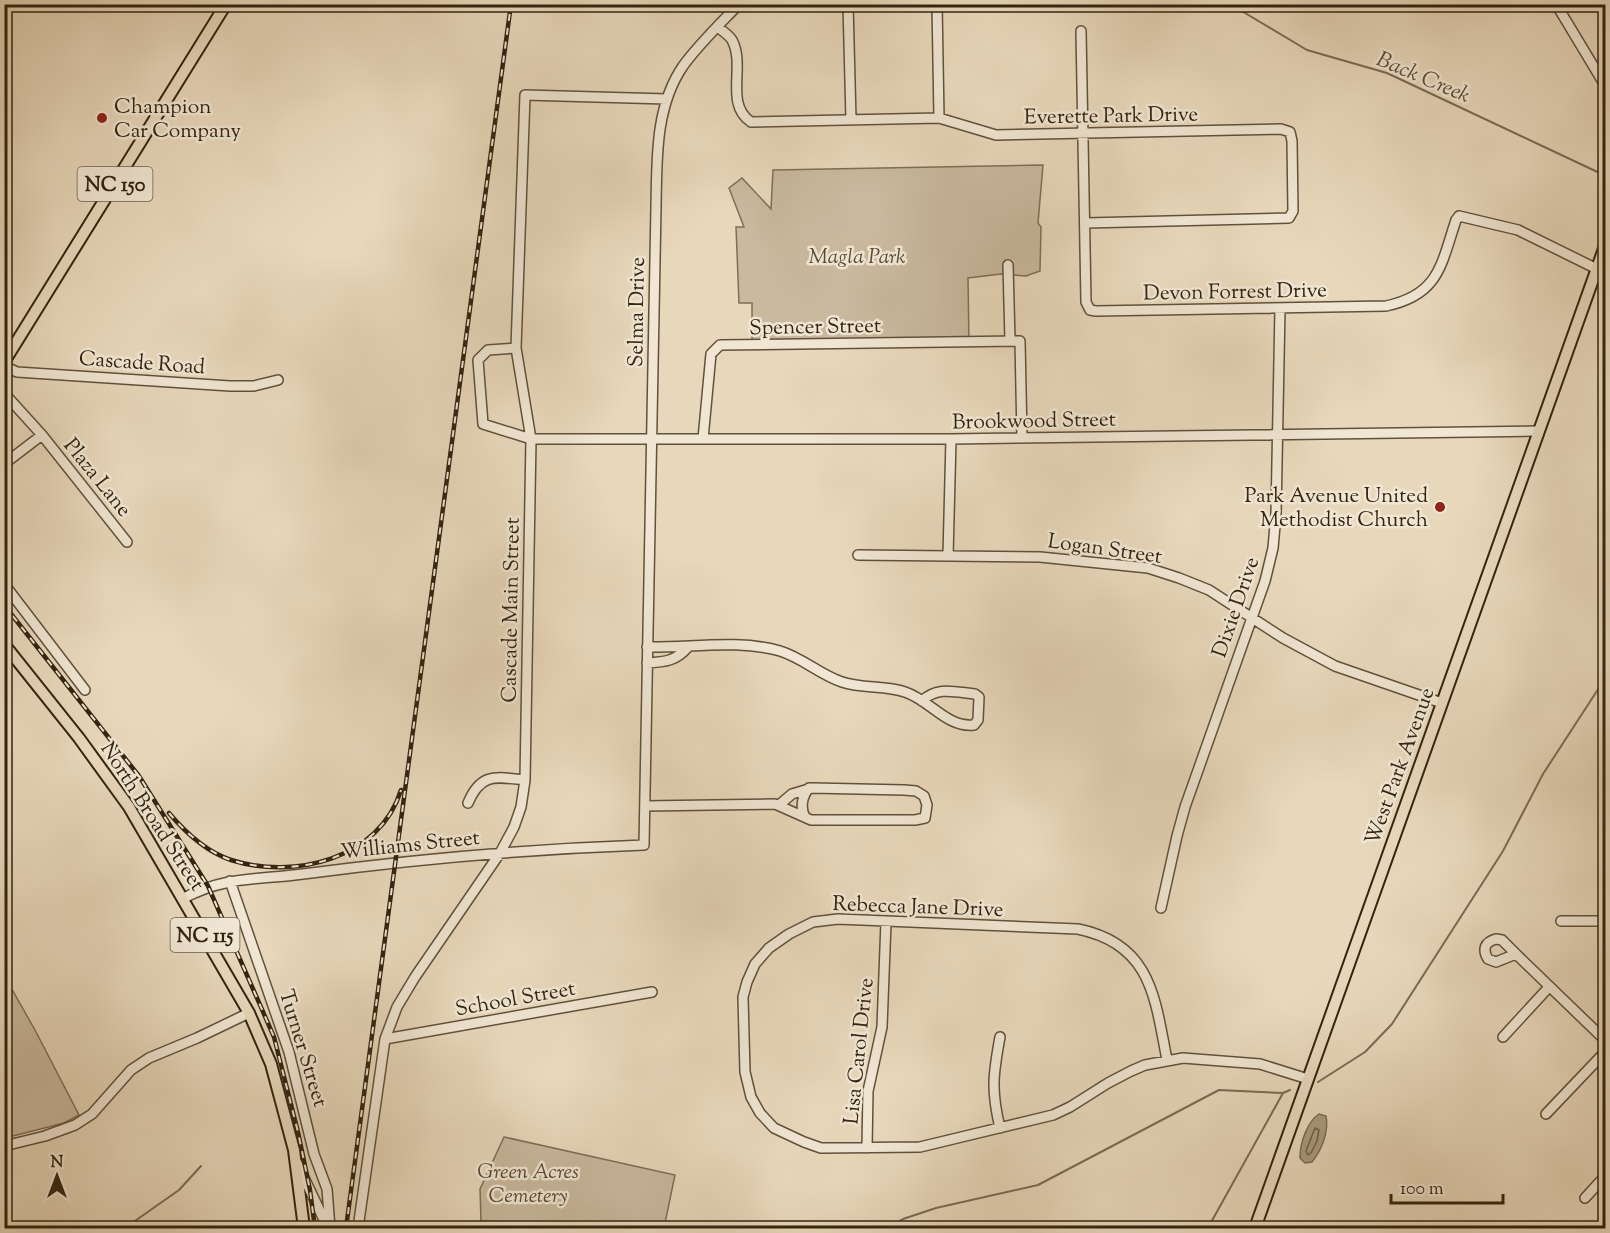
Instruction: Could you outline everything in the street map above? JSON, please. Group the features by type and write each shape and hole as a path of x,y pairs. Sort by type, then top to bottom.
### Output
{"main road":[{"name":"NC 150","path":"4,364 226,4"},
{"name":"West Park Avenue","path":"1255,1228 1605,243"},
{"name":"North Broad Street","path":"4,645 79,738 129,807 249,1013 271,1064 295,1158 304,1228"}],"street":[{"name":"Selma Drive","path":"644,844 657,150 667,99 682,68 739,4"},
{"path":"848,4 851,120"},
{"path":"937,4 939,118"},
{"path":"1348,4 1358,4"},
{"path":"1556,4 1605,87"},
{"name":"Everette Park Drive","path":"718,27 732,41 737,63 738,106 745,118 751,122 939,118 996,135 1281,129 1290,132 1293,212 1289,218 1086,223"},
{"name":"Devon Forrest Drive","path":"1082,31 1086,302 1090,310 1386,306 1404,302 1427,287 1438,270 1459,216 1518,231 1597,269"},
{"name":"Cascade Main Street","path":"357,1228 385,1039 397,1007 500,853 514,827 521,807 525,780 531,439 516,348 525,95 667,99"},
{"path":"1008,265 1010,341 1020,341 1022,438"},
{"name":"Dixie Drive","path":"1161,908 1176,836 1265,581 1273,548 1280,308"},
{"name":"Spencer Street","path":"703,439 711,354 720,345 1010,341"},
{"name":"Brookwood Street","path":"516,348 488,350 478,360 483,424 531,439 951,439 1539,431"},
{"name":"Cascade Road","path":"4,364 17,372 230,386 254,386 278,380"},
{"name":"Plaza Lane","path":"4,393 42,435 127,542"},
{"name":"Plaza Lane","path":"4,464 42,435"},
{"path":"948,556 951,439"},
{"name":"Logan Street","path":"858,555 1040,557 1148,568 1209,590 1312,655 1335,666 1442,703"},
{"path":"4,584 85,690"},
{"path":"647,647 750,646 772,649 797,657 838,681 907,692 950,720 964,726 974,725 978,720 979,696 975,694 939,691 930,693 922,701"},
{"path":"647,663 672,660 680,656 688,647"},
{"path":"468,803 479,783 487,779 499,777 525,780"},
{"path":"645,806 779,805 811,820 915,820 925,818 927,813 926,800 916,791 809,788 792,794 779,805"},
{"path":"805,817 802,802 809,788"},
{"name":"Williams Street","path":"184,898 208,886 230,880 298,875 396,862 644,844"},
{"name":"Turner Street","path":"230,880 288,1052 314,1154 327,1189 329,1228"},
{"name":"Rebecca Jane Drive","path":"1167,1060 1152,989 1142,969 1128,953 1110,940 1094,932 1078,929 838,919 813,922 789,934 769,948 755,964 743,997 745,1072 751,1097 760,1113 774,1128 821,1148 920,1147 1053,1115 1120,1076 1145,1065 1167,1060 1183,1058 1260,1064 1308,1079"},
{"path":"1561,921 1605,921"},
{"name":"Lisa Carol Drive","path":"867,1148 868,1091 882,1027 886,922"},
{"path":"1516,954 1605,1041"},
{"path":"1503,1037 1549,987"},
{"name":"School Street","path":"385,1039 652,992"},
{"path":"4,1146 59,1132 75,1125 92,1114 131,1070 149,1058 249,1013"},
{"path":"1000,1037 993,1077 993,1098 1000,1128"},
{"path":"1546,1114 1605,1051"},
{"path":"295,1158 329,1228"},
{"path":"1585,1198 1605,1175"}],"green space":[{"name":"Magla Park","path":"1043,165 1038,223 1041,227 1040,271 1026,276 1001,274 968,278 969,342 752,345 752,303 739,303 736,227 744,227 729,188 742,178 771,209 773,170"},
{"path":"5,977 79,1115 64,1123 5,1138"},
{"name":"Green Acres Cemetery","path":"504,1137 675,1175 664,1228 596,1228 481,1221 480,1189"}],"water":[{"path":"1319,1114 1326,1116 1324,1140 1312,1162 1305,1163 1300,1158 1301,1146 1308,1127"}],"waterway":[{"name":"Back Creek","path":"1230,4 1307,50 1387,73 1606,176"},
{"path":"1318,1082 1365,1052 1392,1024 1503,851 1543,774 1606,677"},
{"path":"888,1228 903,1219 936,1208 1038,1185 1219,1090 1283,1093 1290,1090"},
{"path":"1211,1228 1209,1226 1283,1093"},
{"path":"125,1228 179,1190 201,1166"}],"railway":[{"path":"346,1228 511,4"},
{"path":"4,605 139,776 208,886 274,1037 298,1132 315,1228"},
{"path":"169,813 197,841 231,860 256,866 307,865 355,848 374,833 390,814 401,790"}],"place":[{"name":"Champion Car Company","path":"102,118"},
{"name":"Park Avenue United Methodist Church","path":"1440,507"}]}
